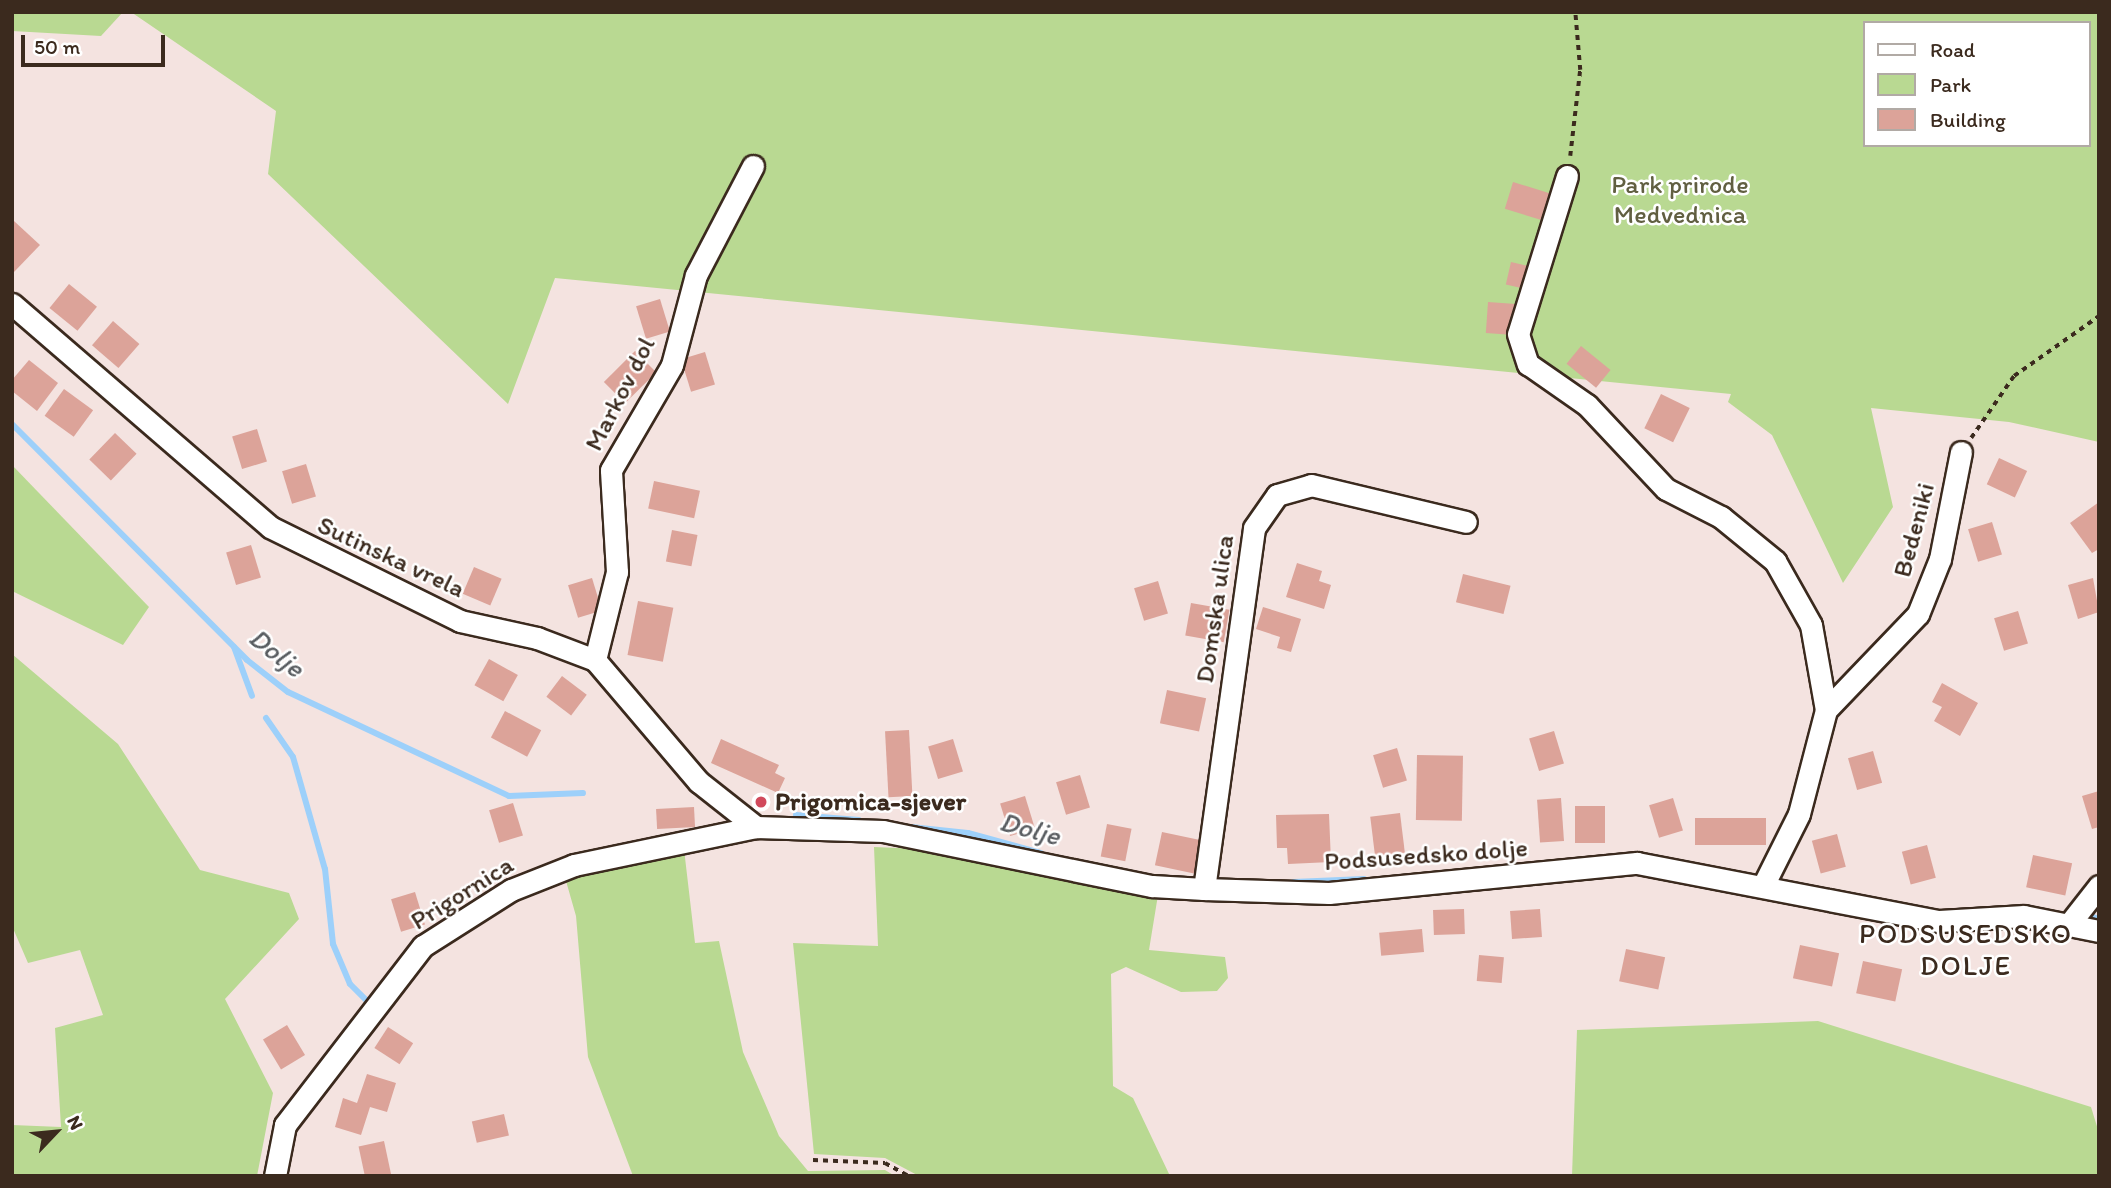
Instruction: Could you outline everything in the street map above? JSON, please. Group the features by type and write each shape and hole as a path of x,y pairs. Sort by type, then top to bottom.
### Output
{"street":[{"name":"Markov dol","path":"595,660 617,572 611,470 672,365 696,275 753,166"},
{"path":"1567,176 1518,334 1528,364 1587,405 1666,489 1721,517 1776,561 1811,625 1826,710 1799,814 1763,886"},
{"name":"Sutinska vrela","path":"12,304 270,527 460,621 537,638 595,660 699,782 756,827"},
{"name":"Bedeniki","path":"1826,710 1918,614 1940,559 1961,452"},
{"name":"Domska ulica","path":"1204,889 1254,528 1277,495 1311,485 1466,522"},
{"name":"Podsusedsko dolje","path":"756,827 883,831 1152,886 1204,889 1329,892 1637,863 1939,921 2024,916 2070,923 2099,931"},
{"name":"Prigornica","path":"275,1176 285,1125 423,946 511,890 574,865 756,827"},
{"path":"2070,923 2099,886"}],"path":[{"path":"1567,176 1580,70 1575,12"},
{"path":"1961,452 2014,376 2099,316"},
{"path":"813,1160 886,1163 908,1176"}],"green space":[{"path":"12,12 123,12 101,36 12,31"},
{"name":"Park prirode Medvednica","path":"131,12 2099,12 2099,442 2009,422 1871,408 1893,507 1843,583 1772,435 1728,402 1731,394 555,278 508,404 268,174 276,111"},
{"path":"12,465 149,607 123,645 12,591"},
{"path":"12,654 118,744 200,870 289,893 299,919 225,999 273,1093 257,1176 12,1176 12,1125 61,1127 55,1028 103,1015 80,950 28,963 12,926"},
{"path":"874,847 946,850 1094,887 1158,895 1149,950 1225,957 1228,978 1217,991 1181,992 1126,967 1111,974 1113,1086 1133,1098 1170,1176 919,1176 885,1158 814,1154 793,943 878,946"},
{"path":"684,849 695,943 719,941 743,1052 779,1136 808,1171 885,1170 895,1176 633,1176 588,1057 576,916 564,874"},
{"path":"1818,1021 2091,1107 2099,1133 2099,1176 1572,1176 1577,1030"}],"building":[{"path":"1513,182 1550,193 1542,220 1505,209"},
{"path":"12,222 40,245 14,272"},
{"path":"1511,262 1529,266 1523,288 1506,284"},
{"path":"69,284 97,307 77,331 49,308"},
{"path":"660,299 670,332 646,339 636,306"},
{"path":"1488,302 1516,304 1514,335 1486,333"},
{"path":"113,321 139,344 118,368 92,345"},
{"path":"1581,346 1611,370 1596,388 1567,364"},
{"path":"635,351 656,372 625,403 604,382"},
{"path":"705,352 715,385 691,392 681,359"},
{"path":"29,360 58,383 37,411 12,391 12,380"},
{"path":"64,389 93,410 74,437 45,416"},
{"path":"1661,394 1690,408 1673,442 1644,428"},
{"path":"257,429 267,462 242,469 232,437"},
{"path":"115,433 137,454 111,480 89,460"},
{"path":"1999,458 2027,471 2015,497 1987,484"},
{"path":"306,464 316,497 292,504 282,471"},
{"path":"654,481 700,491 694,518 648,508"},
{"path":"2099,502 2099,549 2092,553 2070,523"},
{"path":"1992,522 2002,555 1978,562 1968,529"},
{"path":"672,530 698,535 691,566 666,561"},
{"path":"251,545 261,578 236,585 226,553"},
{"path":"1297,563 1322,571 1319,581 1331,585 1324,609 1286,597"},
{"path":"474,567 502,579 490,605 463,594"},
{"path":"1463,574 1511,586 1504,614 1456,602"},
{"path":"592,578 602,611 578,618 568,585"},
{"path":"2093,578 2099,612 2078,619 2068,585"},
{"path":"1158,581 1168,614 1144,621 1134,588"},
{"path":"638,601 673,608 663,662 628,655"},
{"path":"1191,603 1229,610 1224,642 1185,635"},
{"path":"1263,607 1301,619 1291,652 1277,648 1280,637 1256,629"},
{"path":"2018,611 2028,644 2004,651 1994,618"},
{"path":"489,659 518,675 503,701 474,685"},
{"path":"562,676 587,695 571,715 546,697"},
{"path":"1942,683 1978,703 1960,736 1934,721 1942,707 1932,702"},
{"path":"1167,690 1206,698 1199,732 1160,723"},
{"path":"505,711 541,730 527,757 491,737"},
{"path":"909,730 912,796 888,797 885,731"},
{"path":"1554,731 1564,764 1539,771 1529,739"},
{"path":"721,739 779,765 775,773 785,778 778,793 711,763"},
{"path":"953,739 963,772 938,779 928,747"},
{"path":"1397,748 1407,781 1383,788 1373,755"},
{"path":"1873,751 1882,783 1857,790 1848,758"},
{"path":"1417,755 1463,756 1462,821 1416,820"},
{"path":"1080,775 1090,808 1066,815 1056,782"},
{"path":"2099,791 2099,827 2092,829 2082,796"},
{"path":"1025,796 1035,829 1010,836 1000,804"},
{"path":"1561,798 1564,841 1540,843 1537,800"},
{"path":"1673,798 1683,831 1659,838 1649,805"},
{"path":"513,803 523,836 499,843 489,810"},
{"path":"1575,806 1605,806 1605,843 1575,843"},
{"path":"694,807 695,827 657,829 656,809"},
{"path":"1400,813 1405,853 1375,856 1370,817"},
{"path":"1329,814 1331,862 1288,864 1287,848 1277,848 1276,815"},
{"path":"1695,818 1766,818 1766,845 1695,845"},
{"path":"1107,824 1132,829 1125,861 1101,856"},
{"path":"1162,832 1201,840 1194,874 1155,865"},
{"path":"1837,834 1846,867 1821,874 1812,841"},
{"path":"1927,845 1936,878 1911,885 1902,852"},
{"path":"2033,855 2072,863 2065,896 2026,887"},
{"path":"415,892 425,925 401,932 391,899"},
{"path":"1464,909 1465,934 1434,935 1433,910"},
{"path":"1540,909 1542,937 1512,939 1510,911"},
{"path":"1422,929 1424,952 1381,956 1379,933"},
{"path":"1800,945 1839,953 1832,987 1793,978"},
{"path":"1626,949 1665,957 1658,990 1619,981"},
{"path":"1479,955 1504,957 1502,983 1477,981"},
{"path":"1863,961 1902,969 1895,1002 1856,993"},
{"path":"287,1025 305,1055 281,1069 263,1039"},
{"path":"388,1027 413,1043 400,1064 374,1048"},
{"path":"367,1074 396,1083 387,1112 370,1107 361,1135 335,1127 343,1098 357,1103"},
{"path":"504,1114 509,1135 477,1143 472,1121"},
{"path":"384,1141 391,1174 365,1176 359,1146"}],"waterway":[{"name":"Dolje","path":"12,424 247,660 288,692 509,796 583,793"},
{"path":"234,647 252,696"},
{"path":"266,718 293,757 325,869 333,944 350,984 368,1002"},
{"name":"Dolje","path":"796,815 859,820"},
{"name":"Dolje","path":"911,827 968,833 1041,853"},
{"name":"Dolje","path":"1294,882 1364,879"},
{"name":"Dolje","path":"2093,917 2099,919"}],"place":[{"name":"Prigornica-sjever","path":"761,802"}],"district":[{"name":"PODSUSEDSKO DOLJE","path":"1966,949"}]}
